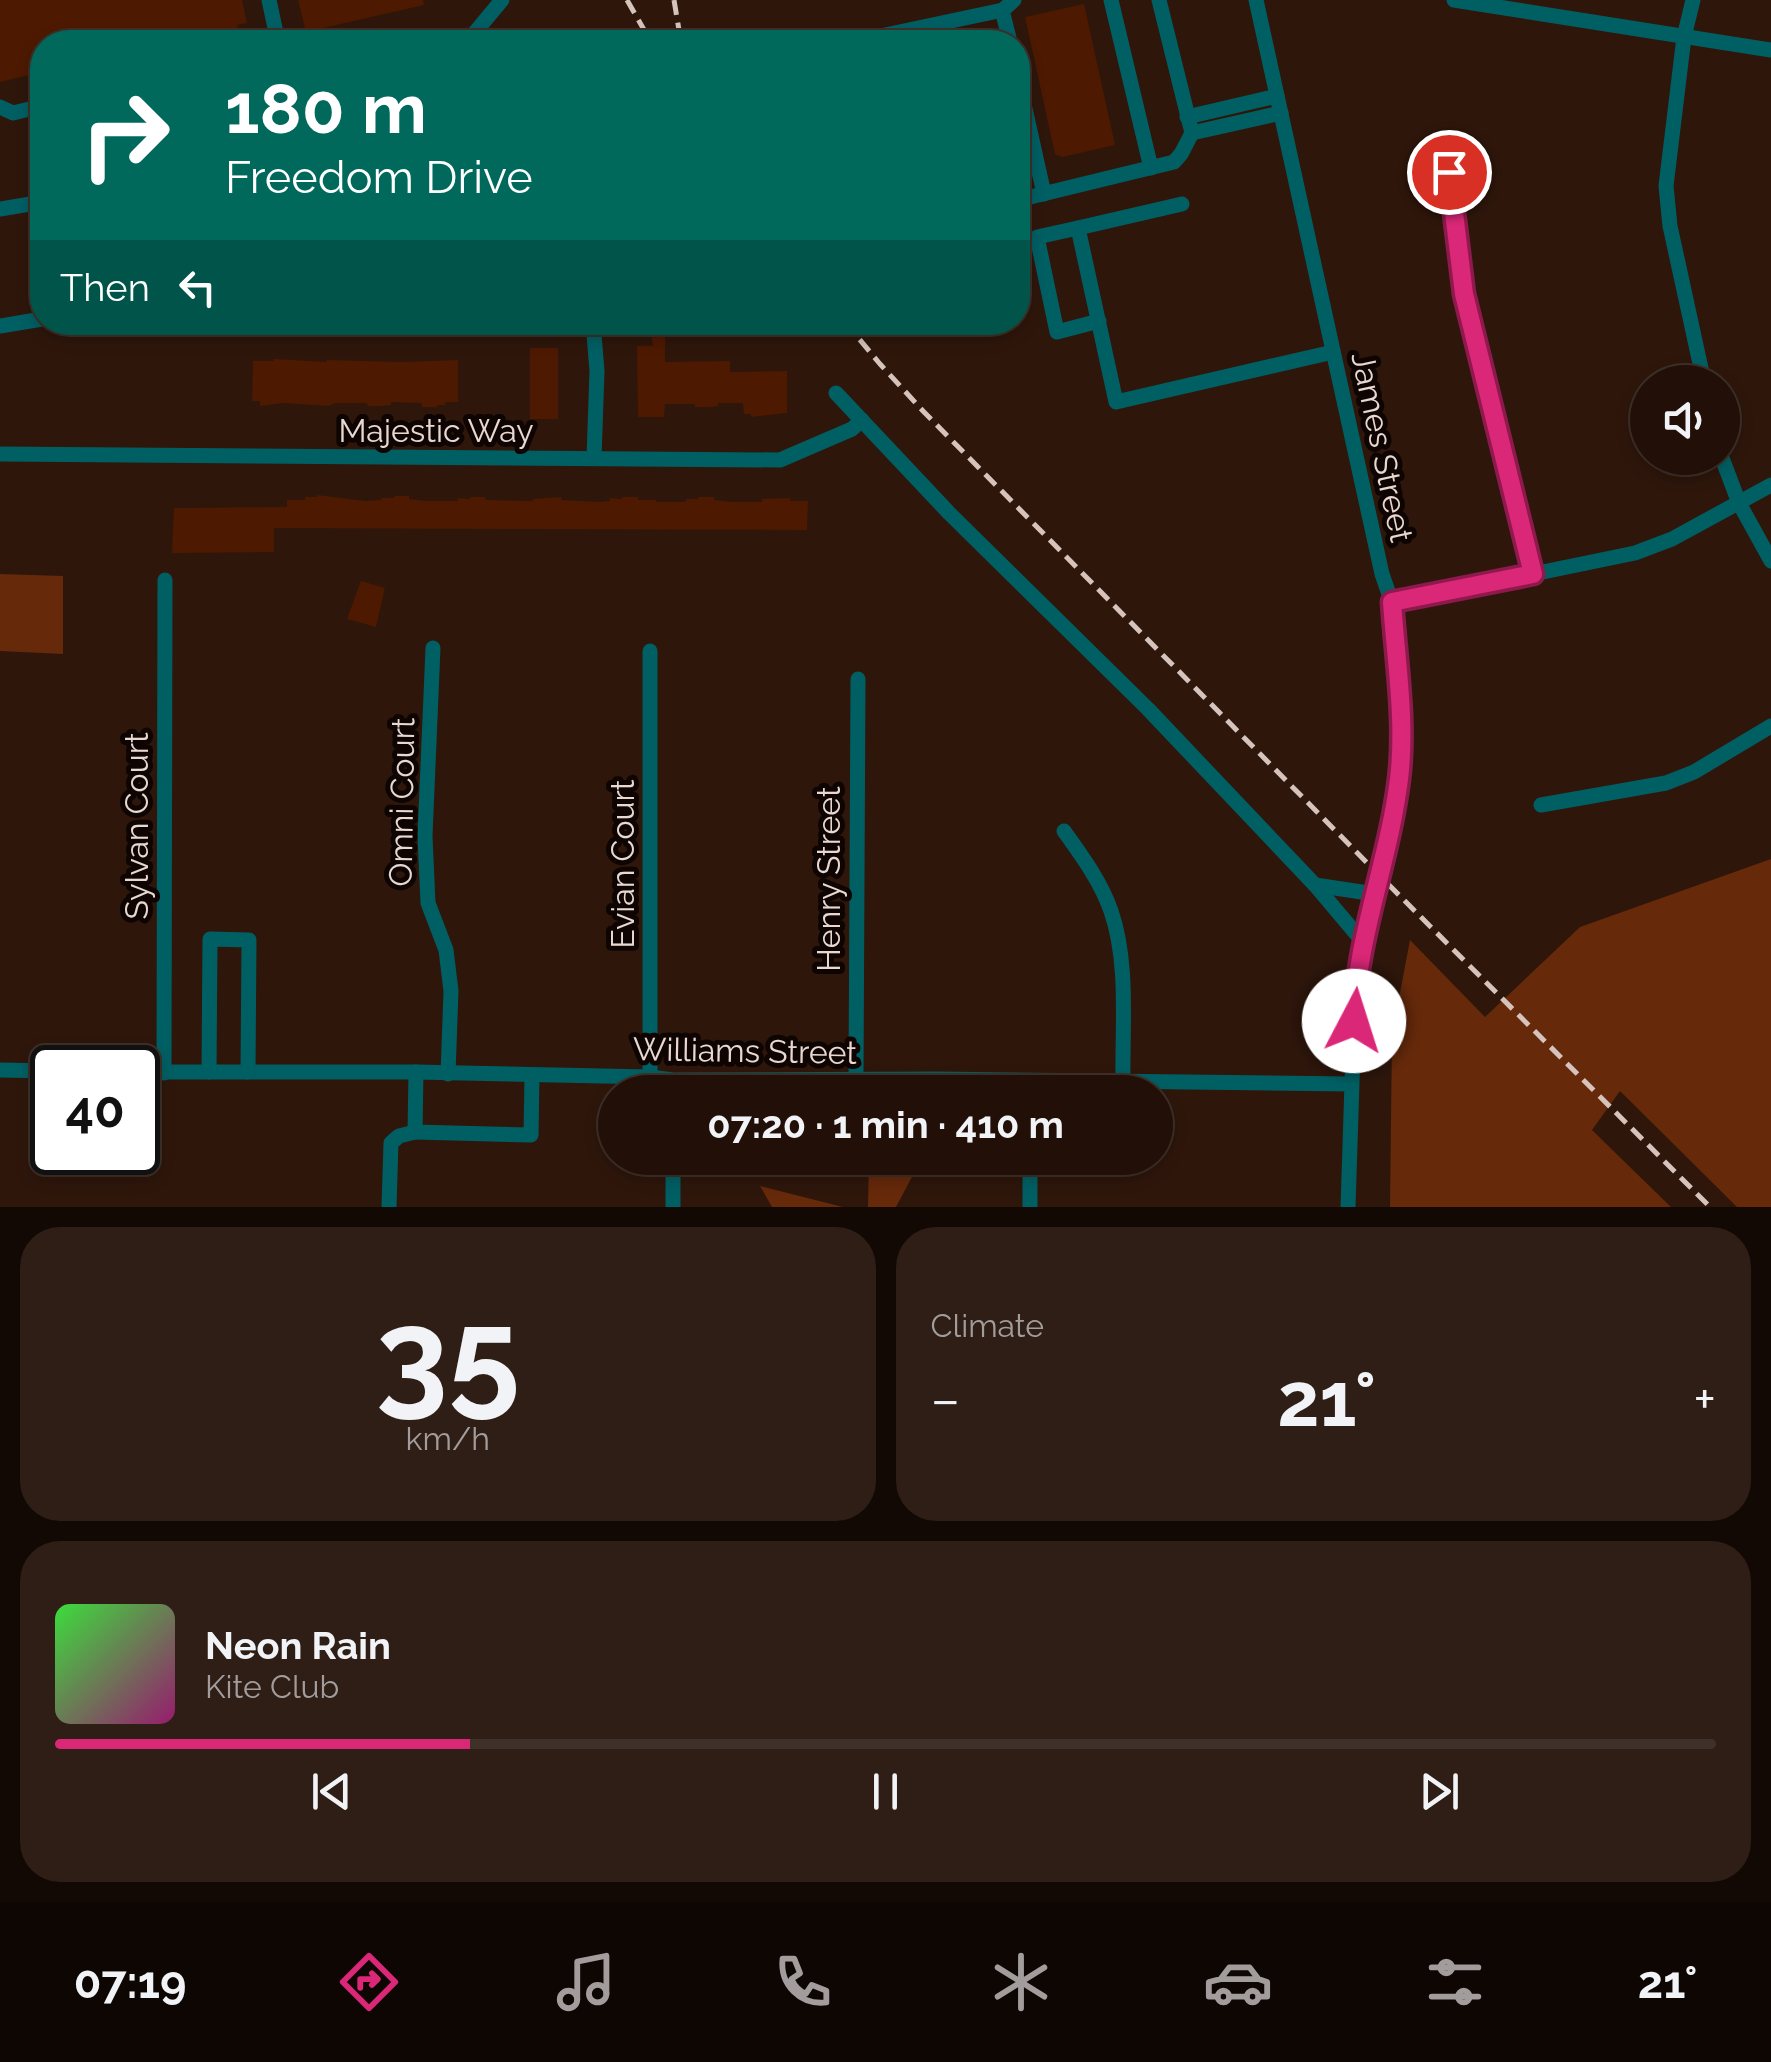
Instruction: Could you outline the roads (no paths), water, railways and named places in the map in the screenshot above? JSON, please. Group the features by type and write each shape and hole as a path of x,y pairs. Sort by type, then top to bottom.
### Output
{"street":[{"path":"270,0 276,30"},
{"path":"1111,0 1151,168"},
{"path":"1030,197 1174,162 1182,154 1189,125 1159,0"},
{"name":"James Street","path":"1256,0 1382,574 1392,602 1400,721 1399,778 1354,990 1348,1207"},
{"path":"1454,0 1771,50"},
{"path":"1693,0 1684,37 1666,186 1670,226 1700,365"},
{"path":"477,30 502,1"},
{"path":"903,30 1008,5 1009,30"},
{"path":"1189,125 1279,104"},
{"path":"0,107 13,113 30,109"},
{"path":"1030,130 1044,194"},
{"path":"1436,147 1449,172 1464,294 1533,574"},
{"path":"0,209 30,204"},
{"path":"1098,322 1057,332 1036,238 1182,204"},
{"path":"1078,228 1116,402 1334,352"},
{"path":"0,326 30,321"},
{"path":"594,458 595,335"},
{"path":"836,393 949,513 1148,709 1315,885 1363,942"},
{"name":"Majestic Way","path":"0,454 780,460 852,429 862,420"},
{"path":"1729,475 1771,561"},
{"path":"1392,602 1634,553 1672,539 1771,486"},
{"name":"Sylvan Court","path":"164,1073 166,580"},
{"name":"Omni Court","path":"433,648 425,836 428,903 446,950 451,991 448,1074"},
{"name":"Evian Court","path":"650,651 650,1075"},
{"name":"Henry Street","path":"856,1075 858,679"},
{"path":"1541,805 1666,783 1694,772 1771,726"},
{"path":"1064,831 1092,870 1111,911 1121,954 1122,1075"},
{"path":"1315,885 1375,894"},
{"path":"209,1072 210,939 249,940 248,1072"},
{"path":"0,1070 30,1071"},
{"path":"416,1072 416,1132"},
{"name":"Williams Street","path":"160,1073 416,1072 598,1077"},
{"path":"389,1207 391,1143 398,1136 416,1132 531,1135 532,1076"},
{"name":"Williams Street","path":"1173,1082 1352,1084"},
{"path":"673,1175 673,1207"},
{"path":"1030,1175 1030,1207"}],"railway":[{"path":"627,0 644,30"},
{"path":"674,0 679,30"},
{"path":"856,335 923,411 1710,1207"}]}
